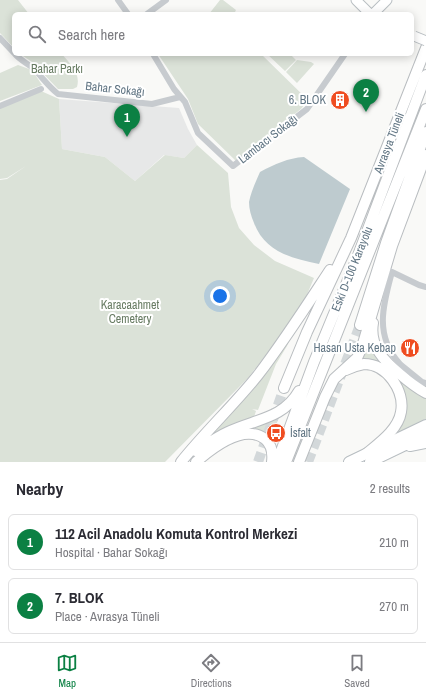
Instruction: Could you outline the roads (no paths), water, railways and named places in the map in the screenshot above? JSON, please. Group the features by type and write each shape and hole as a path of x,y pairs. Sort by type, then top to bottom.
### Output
{"main road":[{"path":"356,0 369,12"},
{"path":"373,12 387,0"},
{"path":"410,85 426,39 414,36"},
{"name":"Avrasya Tüneli","path":"351,238 410,85 426,48"},
{"name":"Eski D-100 Karayolu","path":"277,462 314,362 357,258 426,75"},
{"name":"Eski D-100 Karayolu","path":"286,462 426,109"},
{"path":"360,325 386,243 426,132"},
{"path":"300,458 331,383 336,375 357,358 368,328 392,246 426,155"},
{"path":"182,461 237,400 258,374 296,323 351,238"},
{"path":"284,388 307,332 351,238"},
{"path":"300,458 359,281"},
{"path":"378,292 372,331 374,343 379,353 390,366 426,394"},
{"path":"182,461 215,439 266,418 288,406 301,388 314,362"},
{"path":"331,383 347,370 364,364 374,366 382,371 394,382 399,390 402,403 401,413 397,423 368,458"},
{"path":"368,458 426,425"},
{"path":"196,462 216,447 235,436 246,433 261,436 267,441 273,454 272,462"},
{"path":"349,462 368,458 402,446 426,435"},
{"path":"402,446 426,443"}],"street":[{"path":"118,0 127,12"},
{"path":"150,12 166,0"},
{"name":"Bahar Sokağı","path":"0,38 12,52"},
{"name":"Bahar Sokağı","path":"16,56 32,67 48,86 58,94 152,104 180,97"},
{"path":"153,56 180,97"},
{"name":"Lambacı Sokağı","path":"180,97 185,102 198,133 233,166 307,109 343,56"},
{"path":"0,106 41,88"},
{"path":"426,287 392,272 385,298 383,316 383,331 389,348 400,364 422,382 426,383"}],"tunnel":[{"path":"308,462 360,325"},
{"path":"258,462 284,388"}],"place":[{"name":"6. BLOK","path":"340,100"},
{"name":"7. BLOK","path":"366,112"},
{"name":"112 Acil Anadolu Komuta Kontrol Merkezi","path":"127,137"},
{"name":"Hasan Usta Kebap","path":"410,348"},
{"name":"İsfalt","path":"276,433"}],"park label":[{"name":"Bahar Parkı","path":"57,69"},
{"name":"Karacaahmet Cemetery","path":"130,312"}]}
